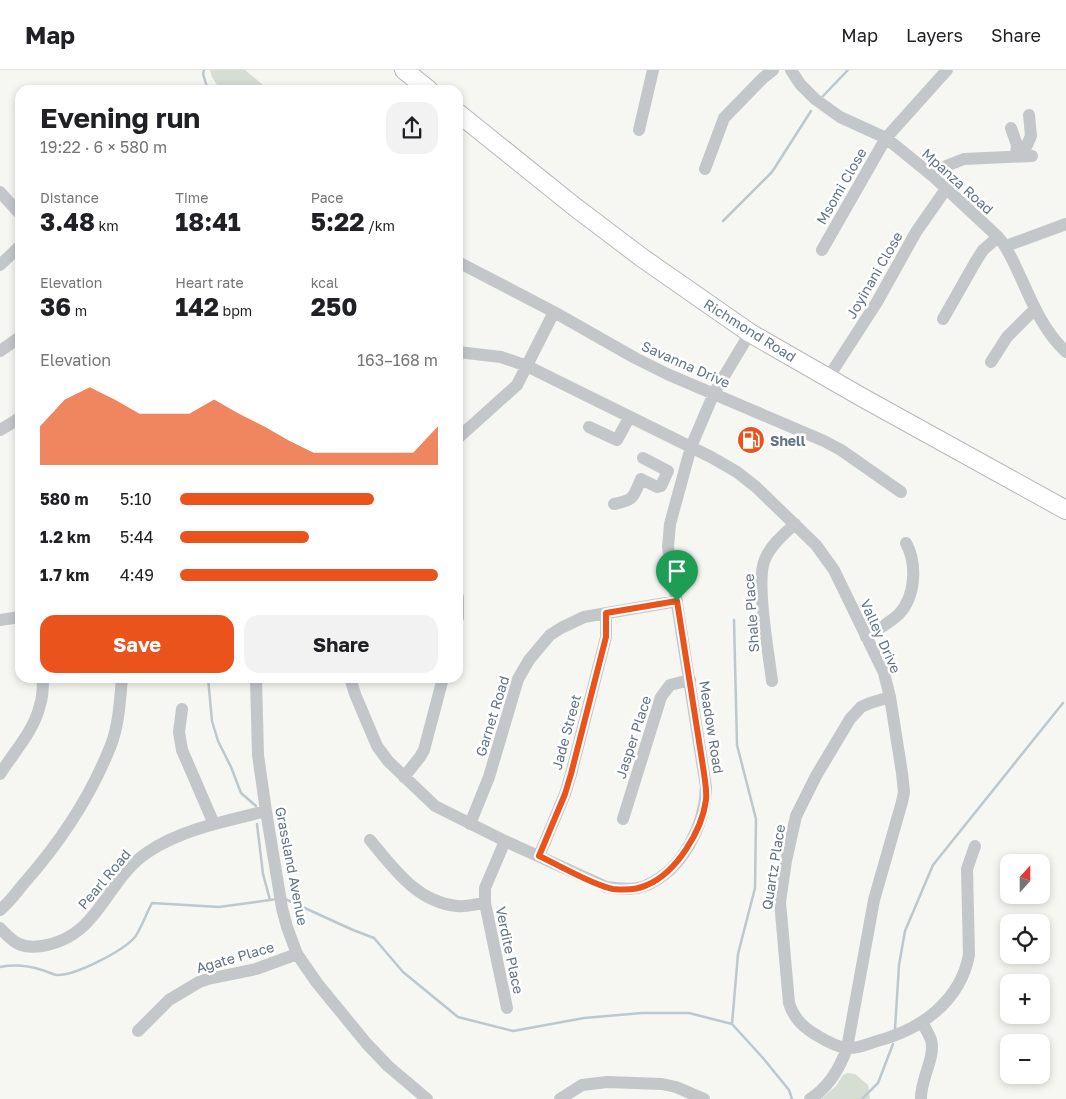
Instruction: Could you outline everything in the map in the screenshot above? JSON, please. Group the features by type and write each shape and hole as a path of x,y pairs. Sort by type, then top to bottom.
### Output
{"highway":[{"path":"404,70 423,85"},
{"name":"Richmond Road","path":"463,117 634,252 750,332 828,378 1066,510"}],"street":[{"path":"639,130 653,70"},
{"path":"705,169 724,118 773,70"},
{"name":"Mpanza Road","path":"790,70 800,84 821,104 840,117 886,138 934,177 1002,242 1035,309 1055,341 1066,352"},
{"name":"Msomi Close","path":"822,250 886,138 947,70"},
{"path":"1023,156 1031,136 1029,114"},
{"path":"1011,128 1016,145 1023,156"},
{"path":"934,177 946,166 957,161 1023,156"},
{"name":"Joyinani Close","path":"828,378 877,302 916,232 946,189"},
{"path":"0,192 15,208"},
{"path":"944,319 983,250 1002,242 1066,224"},
{"path":"0,265 15,251"},
{"name":"Savanna Drive","path":"463,265 667,374 824,441 841,450 901,492"},
{"path":"992,362 1007,337 1035,309"},
{"path":"463,434 517,385 554,312"},
{"name":"Meadow Road","path":"352,683 377,746 388,761 435,806 505,841 606,887 624,889 646,886 666,874 684,851 697,828 706,801 704,773 668,547 668,535 691,447 714,393 750,332"},
{"path":"0,351 15,340"},
{"path":"463,353 501,357 528,366"},
{"name":"Valley Drive","path":"528,366 628,418 691,447 736,472 756,487 825,556 834,570 884,673 890,697 902,773 902,802 874,900 847,1048 835,1075 826,1086 810,1099"},
{"path":"589,427 617,440 628,418"},
{"path":"0,430 15,421"},
{"path":"614,504 629,501 634,496 642,479 657,487 661,486 668,471 643,458"},
{"name":"Shale Place","path":"772,681 760,577 765,559 771,548 795,524"},
{"path":"866,636 898,615 908,600 912,585 913,562 906,543"},
{"name":"Garnet Road","path":"470,824 489,777 513,693 525,665 550,635 584,617 677,601"},
{"name":"Jade Street","path":"539,856 565,794 571,774 606,637 606,613"},
{"path":"0,620 15,618"},
{"name":"Jasper Place","path":"623,819 661,697 670,685 690,680"},
{"path":"1,769 27,736 38,714 42,698 43,683"},
{"path":"0,910 41,863 70,824 93,784 111,745 115,731 121,683"},
{"name":"Grassland Avenue","path":"256,683 258,755 266,811 282,908 297,954 367,1044 394,1071 427,1099"},
{"path":"404,777 424,750 442,683"},
{"name":"Quartz Place","path":"847,1048 823,1039 809,1031 798,1022 791,1011 786,985 780,902 786,861 796,816 816,776 854,713 870,702 890,697"},
{"path":"182,709 179,732 182,750 214,824"},
{"name":"Pearl Road","path":"0,928 11,940 32,948 55,944 65,940 78,933 96,914 125,872 137,860 164,843 214,824 266,811"},
{"path":"370,840 398,874 415,890 427,897 458,906 484,903"},
{"name":"Verdite Place","path":"505,841 485,888 484,903 507,1008"},
{"path":"847,1048 894,1037 922,1022 943,1006 959,984 969,955 967,869 975,846"},
{"name":"Agate Place","path":"138,1031 169,1000 199,982 256,969 297,954"},
{"path":"921,1099 921,1088 932,1045 922,1022"},
{"path":"560,1099 582,1085 607,1082 662,1084 676,1087 704,1099"}],"shaded area":[{"path":"210,70 245,70 263,85 217,85"},
{"path":"847,1073 855,1074 868,1085 870,1099 821,1099 836,1086 843,1075"}],"waterway":[{"path":"204,70 203,74 206,85"},
{"path":"823,96 848,70"},
{"path":"723,221 772,172 811,111"},
{"path":"732,1024 738,954 755,888 756,819 737,745 734,620"},
{"path":"208,683 212,721 218,741 241,793 256,806"},
{"path":"895,1029 899,965 905,931 933,865 1063,703"},
{"path":"257,824 263,874 270,900"},
{"path":"0,967 26,966 56,975 75,971 98,962 129,943 135,937 152,903 219,907 277,899"},
{"path":"285,899 374,938 403,972 458,1017 513,1031 584,1018 642,1013 689,1013 732,1024 789,1090 792,1099"},
{"path":"862,1099 878,1083 893,1044"}],"place":[{"name":"Shell","path":"751,440"}],"route":[{"path":"677,601 704,773 706,801 697,828 684,851 666,874 646,886 614,889 539,856 565,794 571,774 606,637 606,613 677,601"}]}
